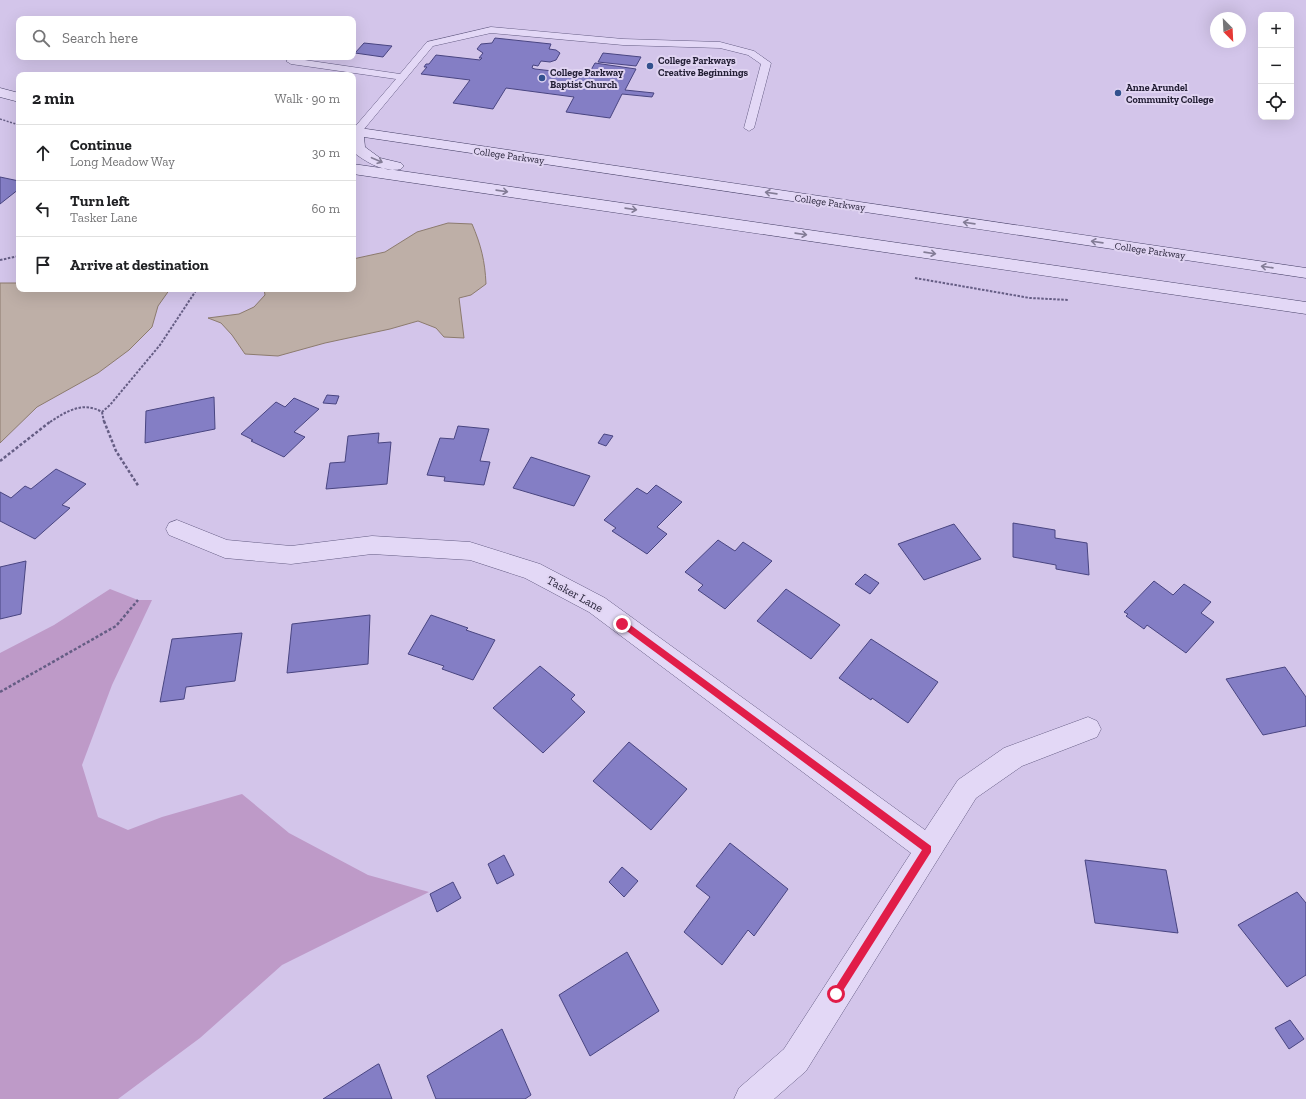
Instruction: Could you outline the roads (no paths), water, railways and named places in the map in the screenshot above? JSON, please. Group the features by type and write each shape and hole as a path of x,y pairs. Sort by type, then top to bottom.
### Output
{"main road":[{"path":"0,88 16,89"},
{"path":"0,92 16,97"},
{"name":"College Parkway","path":"356,132 1306,273"},
{"path":"356,140 358,149 376,161 484,188"},
{"path":"356,169 1306,308"},
{"name":"Tasker Lane","path":"177,529 225,549 291,555 372,545 470,551 532,571 597,605 928,849"},
{"path":"750,1099 795,1060 967,789 1013,757 1088,728"}],"lane":[{"path":"356,130 430,44 491,30 623,42 720,45 751,53 766,63 749,128"},
{"path":"291,61 402,77"}],"place":[{"name":"College Parkways Creative Beginnings","path":"650,66"},
{"name":"College Parkway Baptist Church","path":"542,78"},
{"name":"Anne Arundel Community College","path":"1118,93"}]}
